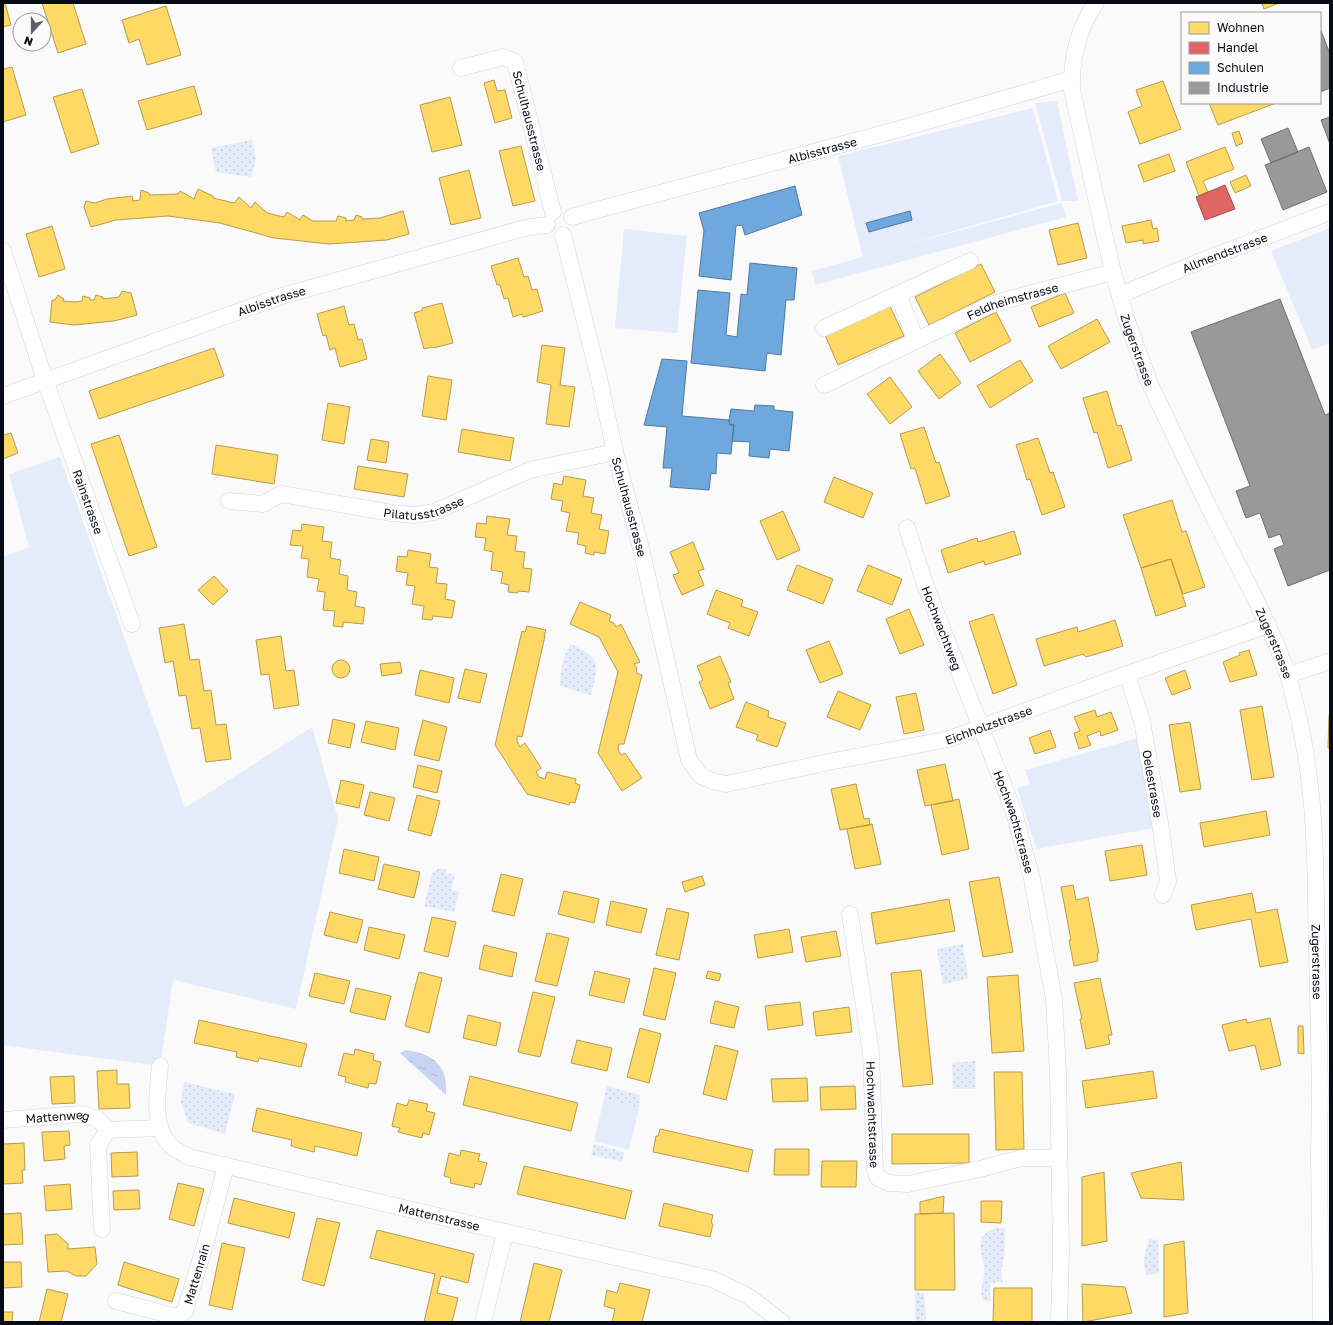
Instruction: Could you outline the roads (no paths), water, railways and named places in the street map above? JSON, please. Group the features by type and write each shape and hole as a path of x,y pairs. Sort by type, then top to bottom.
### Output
{"street":[{"name":"Zugerstrasse","path":"1096,3 1081,28 1074,52 1072,90 1113,272 1127,322 1150,384 1268,625 1288,675 1300,722 1307,761 1312,804 1325,1089 1319,1157 1321,1322"},
{"name":"Schulhausstrasse","path":"461,68 503,57 515,62 550,218"},
{"name":"Albisstrasse","path":"3,396 282,296 525,228 550,218 560,209 570,213 572,217 899,129 1072,79"},
{"name":"Allmendstrasse","path":"1120,295 1330,212"},
{"path":"550,218 550,231 554,234 563,235 568,233 572,228 574,223 572,217"},
{"name":"Schulhausstrasse","path":"563,235 595,361 615,452 641,548 688,760 701,776"},
{"name":"Rainstrasse","path":"3,251 9,290 45,380 132,624"},
{"path":"824,328 970,261"},
{"name":"Feldheimstrasse","path":"824,385 988,306 1113,272"},
{"path":"898,294 916,340"},
{"name":"Pilatusstrasse","path":"229,501 263,504 282,494 392,513 414,515 434,512 530,470 615,452"},
{"name":"Hochwachtweg","path":"907,528 926,587 982,728"},
{"name":"Eichholzstrasse","path":"701,776 712,781 726,784 949,739 1127,674 1268,625"},
{"path":"1288,675 1330,661"},
{"name":"Oelestrasse","path":"1127,674 1142,721 1161,829 1168,881 1163,895"},
{"name":"Hochwachtstrasse","path":"982,728 1014,812 1030,871 1054,999 1058,1072 1061,1251 1060,1322"},
{"name":"Hochwachtstrasse","path":"850,914 871,1053 875,1170 878,1178 889,1183 908,1184 980,1169 1022,1158 1059,1158"},
{"name":"Mattenstrasse","path":"160,1066 157,1112 160,1128 170,1145 189,1157 505,1232 712,1279 748,1296 782,1322"},
{"name":"Mattenweg","path":"3,1120 82,1114 98,1120 108,1130 98,1145 102,1229"},
{"path":"108,1130 160,1128"},
{"name":"Mattenrain","path":"116,1301 178,1317 185,1311 207,1238 226,1165"},
{"path":"483,1322 505,1232"}],"water":[{"path":"406,1050 424,1055 437,1063 445,1076 446,1095 400,1053"}]}
